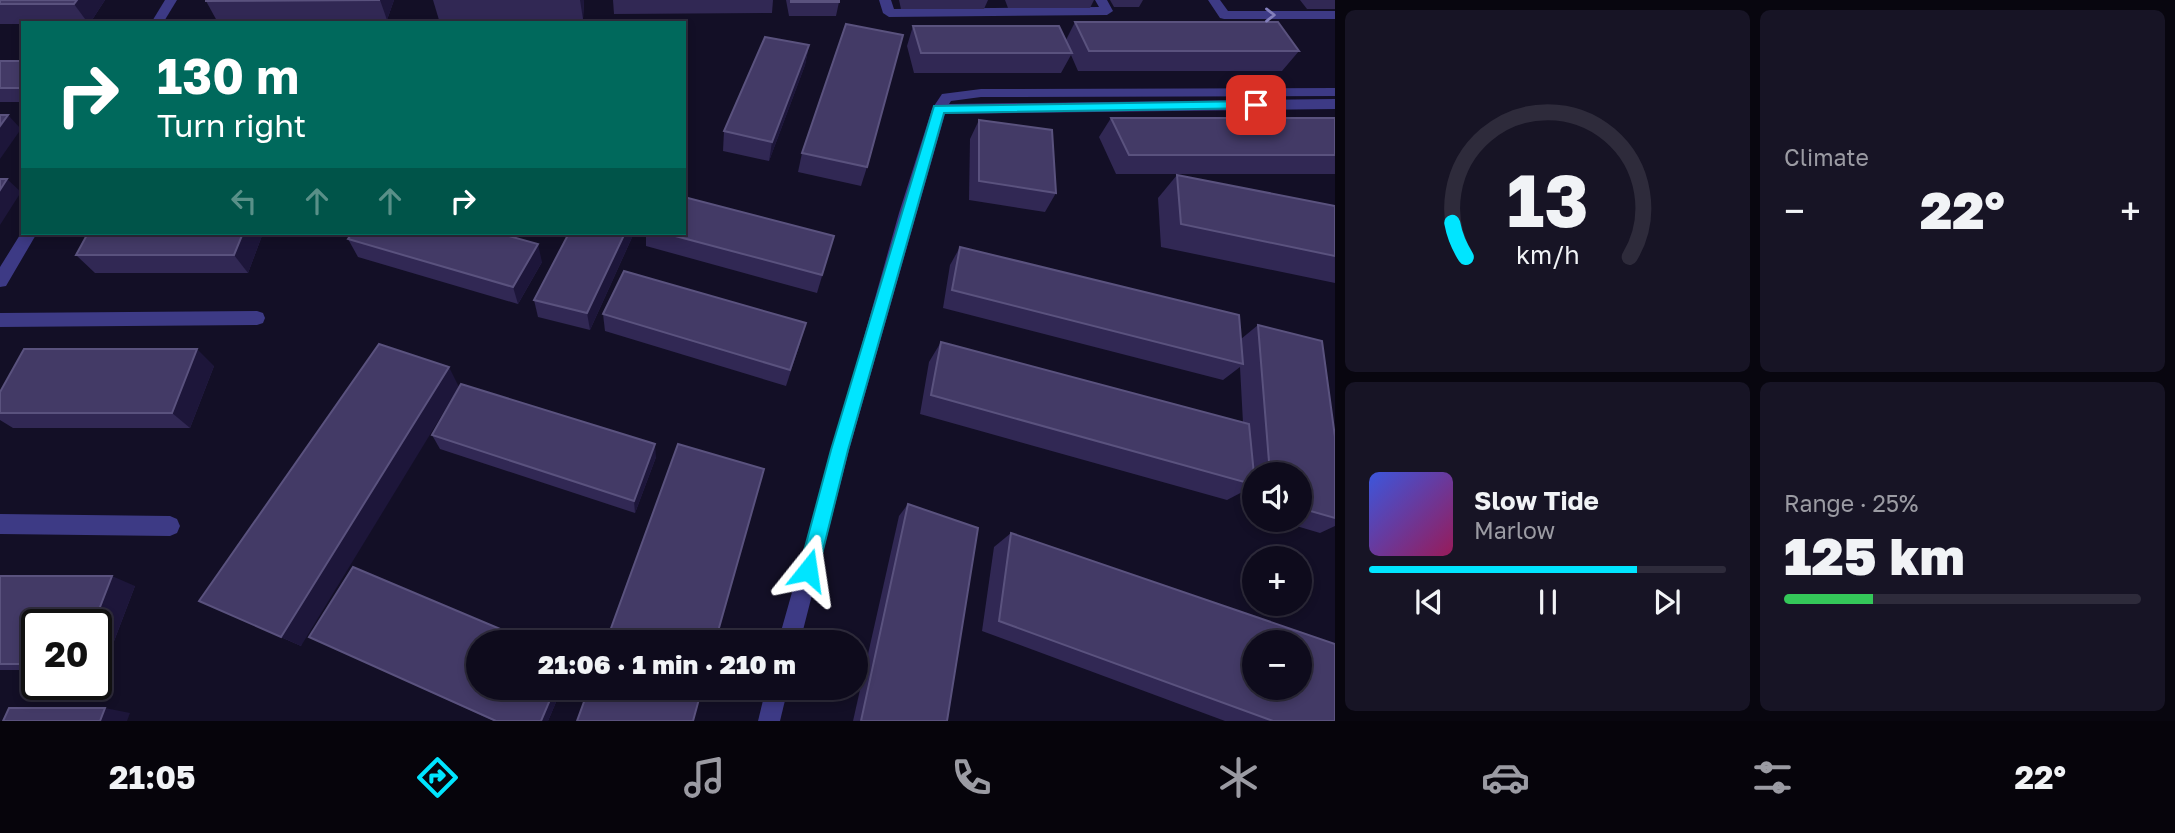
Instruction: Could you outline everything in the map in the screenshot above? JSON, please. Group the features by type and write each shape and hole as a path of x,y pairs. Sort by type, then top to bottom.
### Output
{"street":[{"path":"158,21 171,0"},
{"path":"886,0 889,13 995,6 1107,11 1101,0"},
{"path":"1214,0 1224,16 1335,15"},
{"path":"792,630 840,450 939,109 947,97 981,93 1335,92"},
{"path":"939,109 1335,104"},
{"path":"0,281 28,235"},
{"path":"0,320 257,318"},
{"path":"0,524 170,526"},
{"path":"769,721 774,700"}],"building":[{"path":"0,0 77,0 74,4 0,4"},
{"path":"206,0 380,0 206,1"},
{"path":"839,0 839,2 791,2"},
{"path":"1075,22 1278,22 1299,51 1089,51"},
{"path":"846,24 903,35 867,167 802,153"},
{"path":"913,26 1059,26 1072,53 921,53"},
{"path":"765,37 809,45 772,142 724,131"},
{"path":"0,61 21,61 21,88 0,88"},
{"path":"0,115 8,115 0,126"},
{"path":"1111,118 1335,118 1335,155 1129,155"},
{"path":"979,120 1052,130 1056,193 979,181"},
{"path":"1177,175 1335,206 1335,256 1181,224"},
{"path":"0,179 7,179 0,190"},
{"path":"686,198 834,236 822,275 672,235 686,235"},
{"path":"87,235 242,235 234,255 76,255"},
{"path":"351,235 505,235 538,244 513,287 348,239"},
{"path":"568,235 624,235 587,313 534,300"},
{"path":"960,247 1239,315 1243,364 952,290"},
{"path":"624,271 806,323 790,370 603,314"},
{"path":"1258,325 1322,341 1335,437 1335,518 1312,511 1312,462 1269,462"},
{"path":"941,342 1249,424 1253,462 1242,462 1242,481 931,395"},
{"path":"379,344 449,367 281,637 199,601"},
{"path":"24,349 197,349 172,413 0,413 0,392"},
{"path":"461,384 655,444 634,501 432,435"},
{"path":"678,444 764,469 718,630 610,630"},
{"path":"908,504 978,528 947,721 861,721 866,700 868,700 868,689"},
{"path":"1011,533 1242,612 1242,616 1253,616 1294,630 1242,630 1242,700 1312,700 1312,636 1335,644 1335,721 1273,721 999,621"},
{"path":"353,567 503,630 466,630 466,700 550,700 541,721 496,721 309,637"},
{"path":"0,576 112,576 99,609 21,609 21,664 0,664"},
{"path":"585,700 699,700 693,721 577,721"},
{"path":"9,708 105,708 100,721 3,721"}],"route":[{"path":"808,570 907,213 939,109 1256,105"}]}
